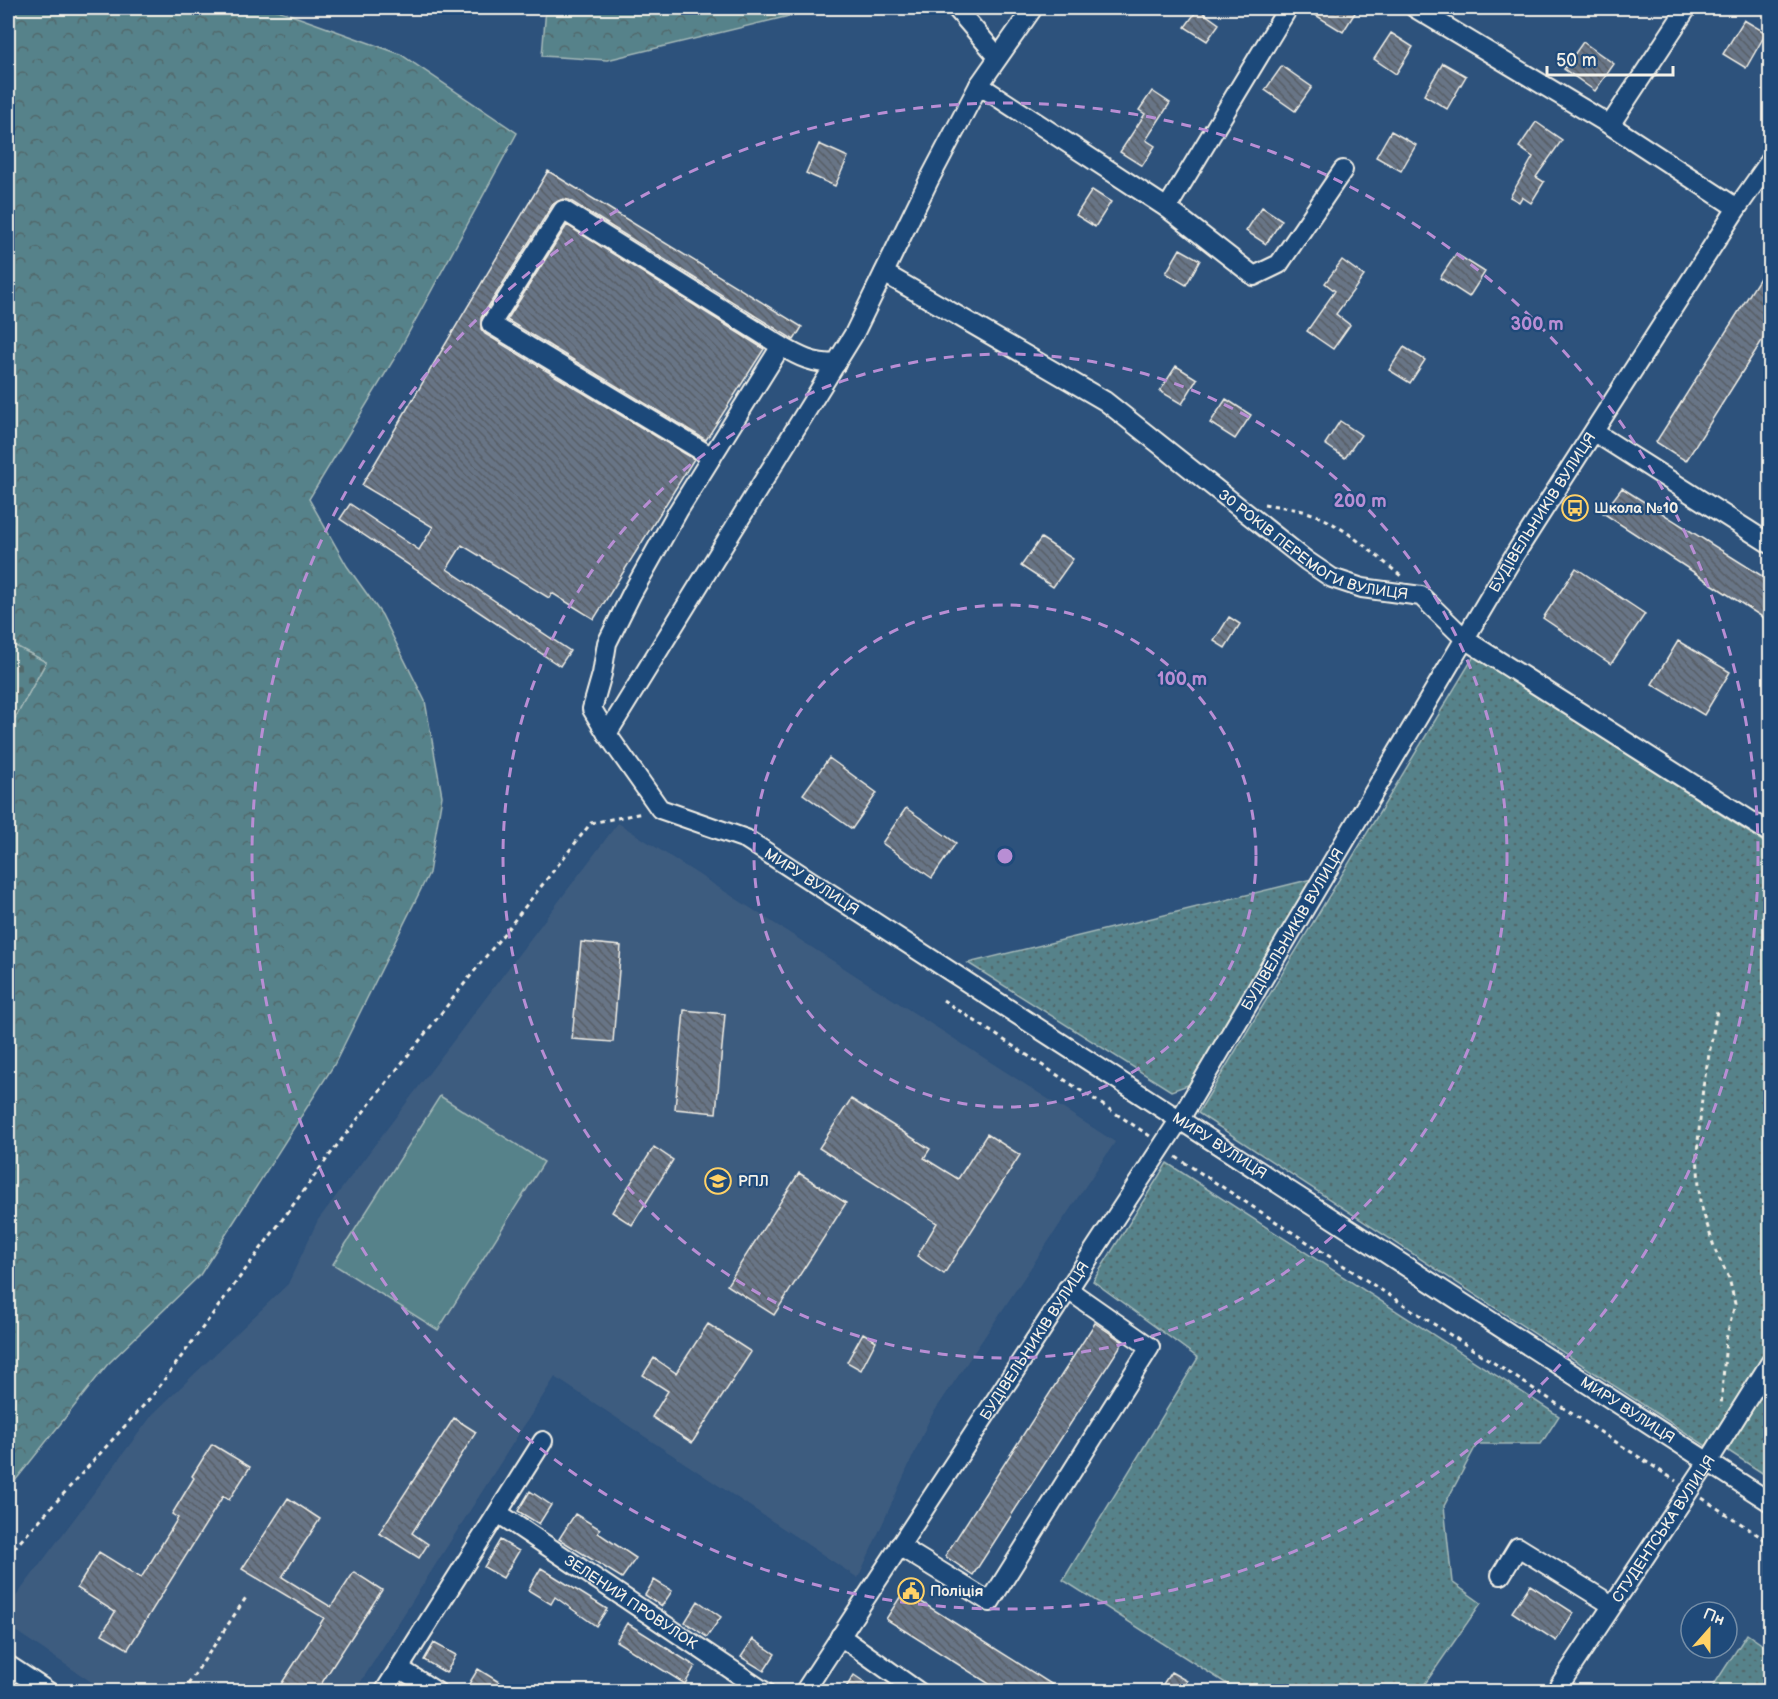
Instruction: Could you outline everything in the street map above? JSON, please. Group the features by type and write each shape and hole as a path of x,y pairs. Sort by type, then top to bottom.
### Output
{"street":[{"path":"959,8 998,57"},
{"path":"607,734 854,334 929,180 979,85 1033,8"},
{"path":"1167,208 1288,8"},
{"path":"1415,8 1610,125 1737,208"},
{"path":"1610,125 1687,8"},
{"path":"979,85 1167,208 1254,276 1279,264 1342,170"},
{"name":"БУДІВЕЛЬНИКІВ ВУЛИЦЯ","path":"804,1692 1180,1119 1515,554 1737,208 1770,161"},
{"path":"712,457 491,324 563,210 781,346 816,363 836,364"},
{"name":"30 РОКІВ ПЕРЕМОГИ ВУЛИЦЯ","path":"884,273 1105,401 1307,561 1332,578 1362,588 1421,596 1466,640 1770,833"},
{"path":"660,809 592,709 602,674 607,643 678,511 781,346"},
{"path":"1594,432 1770,544"},
{"name":"МИРУ ВУЛИЦЯ","path":"660,809 746,839 1770,1502"},
{"path":"899,1546 990,1602 1150,1347 1067,1289"},
{"name":"СТУДЕНТСЬКА ВУЛИЦЯ","path":"1555,1692 1708,1462 1770,1363"},
{"path":"384,1692 543,1441"},
{"name":"ЗЕЛЕНИЙ ПРОВУЛОК","path":"498,1513 765,1692"},
{"path":"1501,1575 1518,1548 1612,1605"},
{"path":"840,1636 912,1690"},
{"path":"8,1665 49,1692"},
{"path":"399,1668 437,1692"}],"path":[{"path":"1260,503 1318,516 1343,531 1408,581 1421,596"},
{"path":"8,1556 153,1395 335,1148 591,823 660,809"},
{"path":"943,1000 1163,1145 1175,1157 1770,1543"},
{"path":"1717,1011 1703,1087 1697,1153 1698,1183 1704,1216 1715,1250 1729,1278 1735,1304 1726,1339 1720,1414"},
{"path":"183,1692 247,1596"}],"shaded area":[{"name":"РПЛ","path":"618,823 1115,1142 930,1418 858,1578 555,1377 355,1691 105,1691 8,1626 8,1607 153,1414 288,1284 318,1220"}],"green space":[{"path":"8,8 272,8 400,54 517,133 396,356 309,499 347,566 382,615 425,701 442,796 429,873 334,1065 200,1275 107,1365 15,1481 8,1485 8,731 46,662 8,642"},
{"path":"546,8 799,8 797,14 607,60 542,56"},
{"path":"8,642 46,662 8,731"},
{"path":"1474,656 1770,846 1770,1345 1706,1446 1198,1113"},
{"path":"1312,879 1191,1084 1171,1091 968,963"},
{"path":"440,1096 544,1162 438,1330 333,1264"},
{"path":"1167,1163 1559,1416 1541,1444 1477,1444 1444,1506 1452,1582 1481,1603 1420,1691 1238,1691 1063,1580 1198,1358 1093,1281"},
{"path":"1770,1382 1770,1478 1727,1450"},
{"path":"1747,1634 1770,1650 1770,1691 1710,1691 1730,1660 1739,1660 1739,1646"}],"building":[{"path":"1304,8 1358,8 1343,32"},
{"path":"1198,9 1219,24 1207,41 1185,27"},
{"path":"1744,20 1766,33 1746,68 1723,54"},
{"path":"1391,33 1413,47 1396,74 1374,59"},
{"path":"1583,42 1614,64 1595,91 1564,69"},
{"path":"1443,63 1466,76 1447,109 1424,95"},
{"path":"1282,66 1312,87 1295,111 1265,90"},
{"path":"1152,91 1170,103 1146,140 1155,146 1142,166 1120,152 1145,114 1139,110"},
{"path":"1536,122 1562,140 1536,177 1544,182 1531,203 1522,197 1519,202 1510,197 1533,157 1519,147"},
{"path":"1391,131 1416,145 1401,171 1376,157"},
{"path":"819,144 848,157 835,186 806,173"},
{"path":"548,171 802,327 794,340 569,200 563,199 553,204 481,318 481,329 485,334 694,459 594,619 552,593 549,598 462,545 447,569 570,651 560,666 340,519 350,504 419,550 433,527 362,485"},
{"path":"1092,190 1111,202 1095,227 1076,215"},
{"path":"1262,207 1282,220 1266,244 1246,231"},
{"path":"567,225 764,349 706,440 507,320"},
{"path":"1180,249 1200,260 1186,285 1166,273"},
{"path":"1456,254 1485,272 1469,297 1440,278"},
{"path":"1342,260 1364,276 1336,314 1350,325 1333,349 1307,331 1335,291 1325,283"},
{"path":"1770,262 1770,328 1686,461 1656,442"},
{"path":"1404,347 1425,360 1410,383 1389,370"},
{"path":"1176,366 1197,379 1182,404 1160,391"},
{"path":"1226,399 1251,415 1235,439 1210,423"},
{"path":"1340,421 1361,435 1345,458 1325,444"},
{"path":"1622,488 1770,581 1770,622 1603,513"},
{"path":"1041,538 1073,559 1053,587 1021,566"},
{"path":"1576,568 1645,614 1611,664 1543,618"},
{"path":"1229,617 1240,624 1225,648 1214,641"},
{"path":"1678,641 1730,672 1704,715 1652,684"},
{"path":"829,758 877,793 852,829 803,794"},
{"path":"906,808 956,843 932,878 882,843"},
{"path":"581,942 621,946 613,1042 572,1039"},
{"path":"684,1010 725,1014 716,1113 675,1109"},
{"path":"851,1099 930,1149 924,1158 958,1179 987,1134 1020,1155 944,1274 917,1256 937,1223 819,1148"},
{"path":"654,1147 673,1160 632,1225 612,1212"},
{"path":"799,1173 846,1203 774,1315 727,1285"},
{"path":"1095,1323 1123,1342 973,1575 945,1556"},
{"path":"708,1324 751,1352 692,1443 652,1417 668,1391 643,1375 654,1358 676,1373"},
{"path":"863,1333 876,1341 861,1370 847,1362"},
{"path":"454,1418 476,1432 412,1533 428,1544 419,1558 379,1533"},
{"path":"212,1444 250,1467 229,1500 223,1496 128,1649 102,1634 115,1612 77,1588 99,1552 141,1578 178,1518 172,1514"},
{"path":"530,1491 551,1505 539,1524 518,1511"},
{"path":"288,1498 320,1519 282,1577 331,1607 354,1572 382,1590 316,1692 276,1692 324,1618 242,1569"},
{"path":"575,1514 600,1529 598,1533 636,1558 622,1578 559,1539"},
{"path":"500,1540 519,1551 503,1578 484,1567"},
{"path":"541,1568 607,1609 596,1626 555,1597 551,1604 528,1590"},
{"path":"654,1580 672,1591 662,1606 645,1595"},
{"path":"1530,1585 1574,1613 1556,1641 1512,1612"},
{"path":"904,1591 1064,1692 1002,1692 886,1619"},
{"path":"698,1601 721,1617 707,1637 685,1622"},
{"path":"627,1623 695,1666 685,1684 616,1641"},
{"path":"753,1639 775,1654 764,1671 741,1657"},
{"path":"434,1643 456,1655 446,1673 424,1660"},
{"path":"478,1669 515,1692 464,1692"},
{"path":"1171,1672 1187,1681 1180,1692 1175,1692 1163,1684"},
{"path":"854,1675 879,1692 843,1692"}],"place":[{"name":"Школа №10","path":"1575,508"},
{"name":"РПЛ","path":"718,1181"},
{"name":"Поліція","path":"911,1591"}]}
